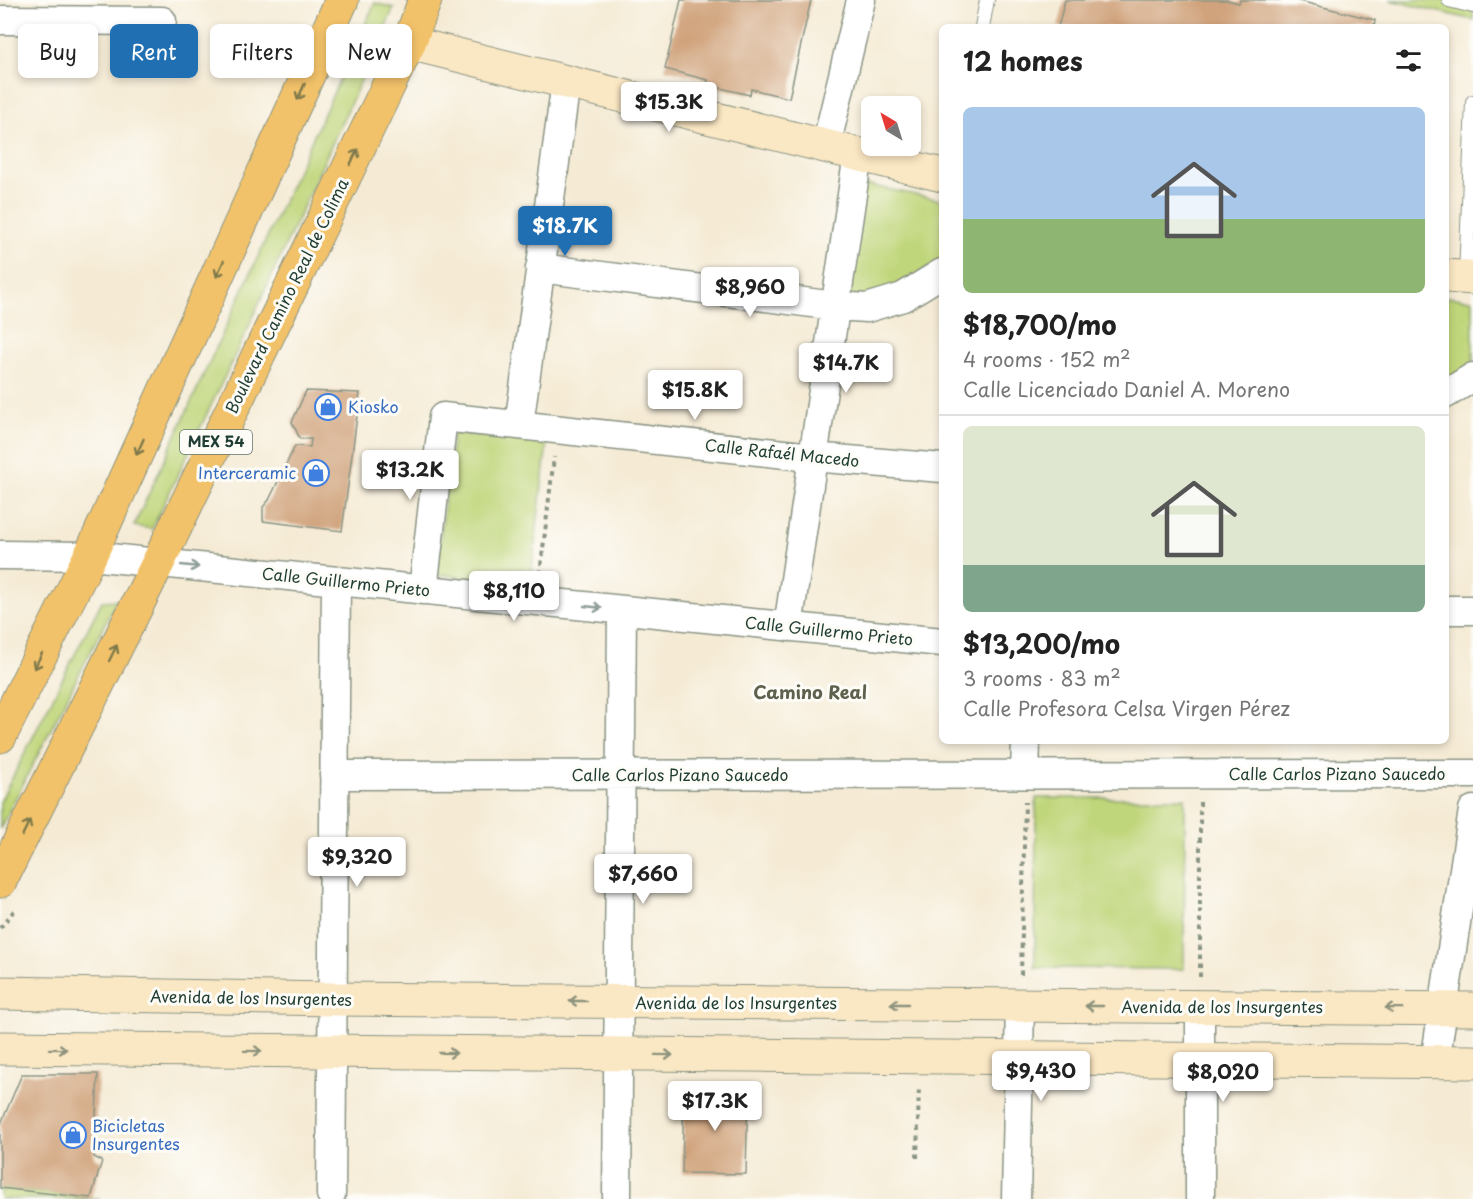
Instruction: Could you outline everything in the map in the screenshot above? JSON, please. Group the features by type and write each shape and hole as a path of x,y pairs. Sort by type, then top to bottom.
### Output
{"main road":[{"path":"0,736 90,556 342,0"},
{"name":"Boulevard Camino Real de Colima","path":"412,35 425,0"},
{"name":"Boulevard Camino Real de Colima","path":"0,880 158,563 392,78"}],"street":[{"path":"826,146 861,0"},
{"path":"0,20 162,21"},
{"path":"412,44 939,174"},
{"path":"519,425 566,82"},
{"path":"788,627 858,154"},
{"path":"540,268 835,306 867,308 903,297 939,275"},
{"path":"1449,392 1473,377"},
{"name":"Calle Rafaél Macedo","path":"423,590 444,417 813,457 939,468"},
{"name":"Calle Guillermo Prieto","path":"0,555 90,556 939,642"},
{"path":"331,1194 336,581"},
{"path":"617,1199 622,610"},
{"path":"1449,610 1473,610"},
{"path":"1025,774 1026,744"},
{"name":"Calle Carlos Pizano Saucedo","path":"334,775 1473,774"},
{"path":"1435,1062 1458,1009 1473,810"},
{"name":"Avenida de los Insurgentes","path":"0,993 332,999 1458,1009"},
{"path":"1016,1199 1020,1005"},
{"path":"1200,1006 1200,1199"},
{"path":"0,1048 1473,1062"}],"lane":[{"path":"983,24 987,0"},
{"path":"1449,0 1473,6"},
{"path":"1462,278 1473,102"}],"path":[{"path":"536,601 557,429"},
{"path":"1020,1005 1025,774"},
{"path":"1200,1006 1201,774"},
{"path":"917,1158 919,1057"}],"green space":[{"path":"1390,0 1473,0 1473,20"},
{"path":"375,3 394,8 387,24 365,24"},
{"path":"340,78 362,78 247,330 152,529 134,526"},
{"path":"862,184 939,199 939,263 869,299 844,294"},
{"path":"1449,297 1473,300 1473,364 1449,378"},
{"path":"453,433 547,443 530,585 436,574"},
{"path":"117,600 0,829 0,802 102,601"},
{"path":"1036,798 1185,798 1184,969 1035,968"},
{"path":"0,1188 91,1198 100,1199 0,1199"}],"building":[{"path":"681,0 811,0 789,98 751,89 750,95 707,85 708,80 665,69"},
{"path":"1065,0 1227,0 1239,3 1240,0 1295,0 1375,20 1374,24 1059,24"},
{"name":"Interceramic","path":"306,391 360,393 342,531 263,521 263,507 269,500 295,446 310,447 311,439 300,439 292,422"},
{"path":"22,1074 98,1074 94,1157 102,1161 91,1198 0,1188 0,1126"},
{"path":"684,1091 748,1092 746,1174 682,1173"}],"place":[{"name":"Kiosko","path":"328,407"},
{"name":"Interceramic","path":"316,473"},
{"name":"Bicicletas Insurgentes","path":"73,1135"}],"district":[{"name":"Camino Real","path":"810,693"}]}
